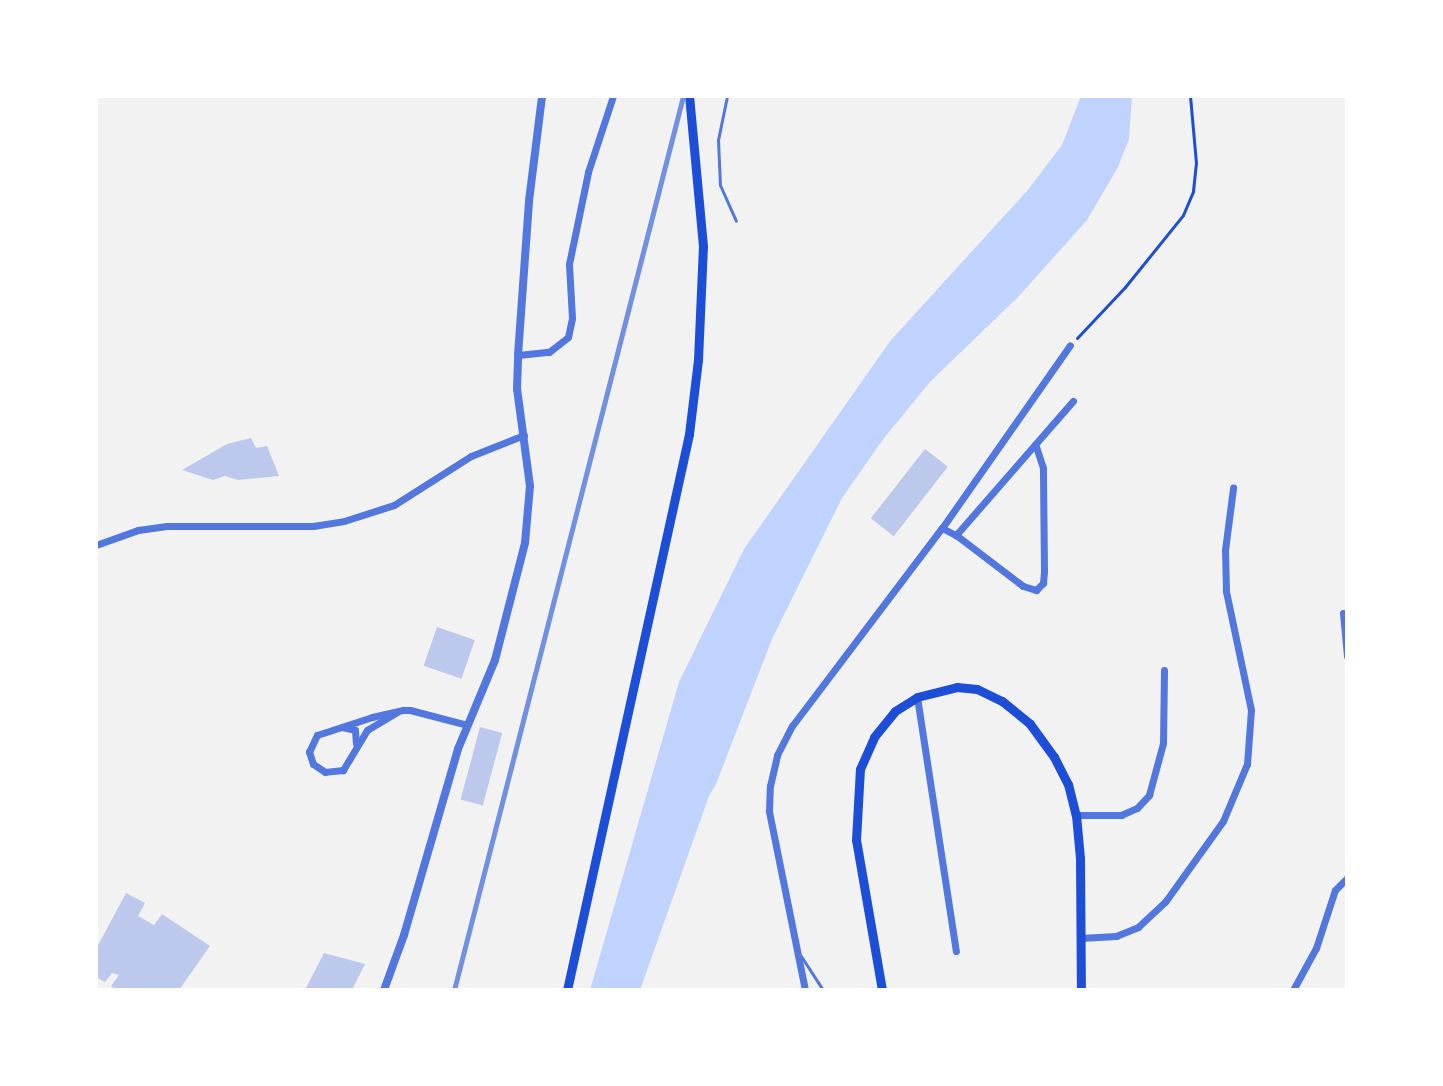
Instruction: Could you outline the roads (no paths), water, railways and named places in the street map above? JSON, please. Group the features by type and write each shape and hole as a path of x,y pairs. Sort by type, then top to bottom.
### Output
{"main road":[{"path":"567,990 689,434 698,360 703,246 689,96"},
{"path":"882,990 856,840 860,769 874,737 895,711 917,697 957,687 977,689 1002,701 1030,724 1054,757 1068,784 1076,815 1081,990"}],"street":[{"path":"384,990 467,725 495,660 525,543 530,486 517,389 518,355 529,201 542,96"},
{"path":"518,355 549,352 568,337 572,318 569,264 588,172 613,96"},
{"path":"805,990 769,811 777,755 792,726 942,528 1070,345"},
{"path":"956,535 1073,401"},
{"path":"96,545 138,530 167,526 313,526 344,521 394,505 471,456 524,435"},
{"path":"942,528 956,535 1023,586 1036,590 1043,583 1043,468 1035,444"},
{"path":"1080,938 1116,936 1138,927 1165,902 1223,821 1247,764 1251,710 1226,591 1225,550 1233,488"},
{"path":"1343,613 1347,656"},
{"path":"1076,815 1121,815 1137,808 1149,795 1163,743 1164,670"},
{"path":"917,697 956,951"},
{"path":"397,712 367,730 343,770 331,773 318,769 310,759 313,740 336,727 397,712 424,711 467,725"},
{"path":"336,727 356,732 351,759"},
{"path":"1293,990 1316,948 1335,890 1347,878"}],"lane":[{"path":"727,96 718,140 720,185 736,221"},
{"path":"798,951 823,990"}],"water":[{"path":"1081,96 1132,96 1129,139 1118,167 1087,220 1019,296 930,382 884,438 842,498 772,639 709,796 640,990 590,990 679,682 744,549 891,340 1027,191 1062,145"}],"railway":[{"path":"454,990 683,96"}]}
